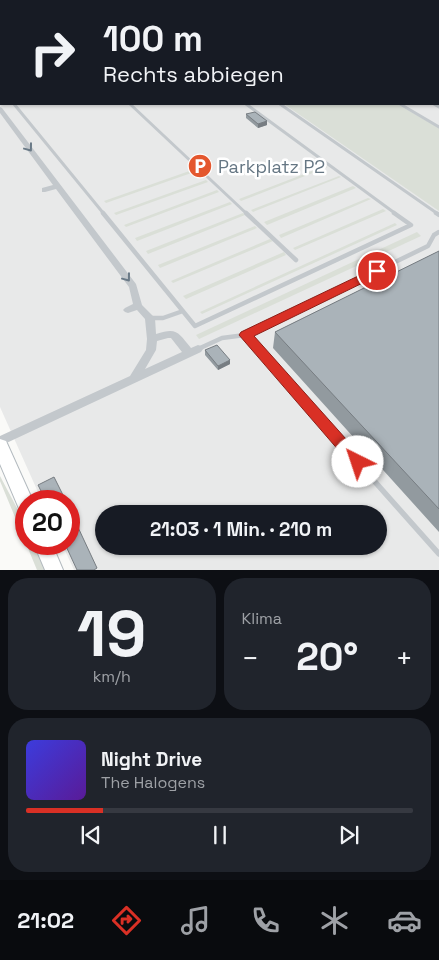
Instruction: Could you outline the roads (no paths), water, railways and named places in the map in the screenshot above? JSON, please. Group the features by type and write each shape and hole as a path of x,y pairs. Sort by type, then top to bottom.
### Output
{"main road":[{"path":"0,446 19,490"},
{"path":"48,555 54,570"}],"street":[{"path":"0,109 133,286 138,306 150,318 151,350 133,380"},
{"path":"45,190 58,186"},
{"path":"128,310 138,306"},
{"path":"0,441 194,351 174,335 168,334 152,339"}],"lane":[{"path":"15,105 195,326 411,225 247,105"},
{"path":"131,105 296,260"},
{"path":"281,105 439,215"},
{"path":"402,105 439,127"},
{"path":"194,351 222,338 245,335 428,246 434,235 439,232"},
{"path":"150,318 163,318 183,311"},
{"path":"245,335 439,554"}],"place":[{"name":"Parkplatz P2","path":"200,166"}]}
